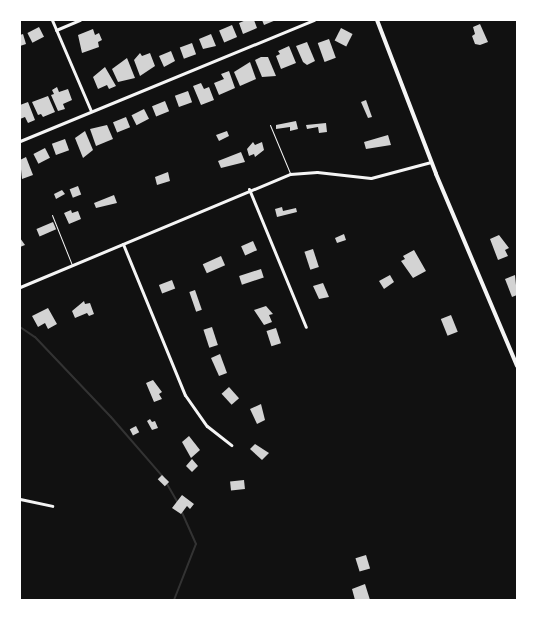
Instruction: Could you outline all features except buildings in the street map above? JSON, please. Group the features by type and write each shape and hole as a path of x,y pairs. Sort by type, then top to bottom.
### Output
{"street":[{"path":"52,20 91,112"},
{"path":"56,30 80,20"},
{"path":"20,141 314,20"},
{"path":"377,20 431,162 517,366"},
{"path":"20,287 249,189 290,174 317,172 372,178 431,162"},
{"path":"249,189 306,327"},
{"path":"123,244 185,395 207,426 231,445"},
{"path":"20,498 52,506"}],"lane":[{"path":"270,125 290,174"},
{"path":"52,215 72,265"}],"waterway":[{"path":"20,327 35,337 111,417 163,477"},
{"path":"167,484 178,503"},
{"path":"174,600 196,544 182,512"}]}
